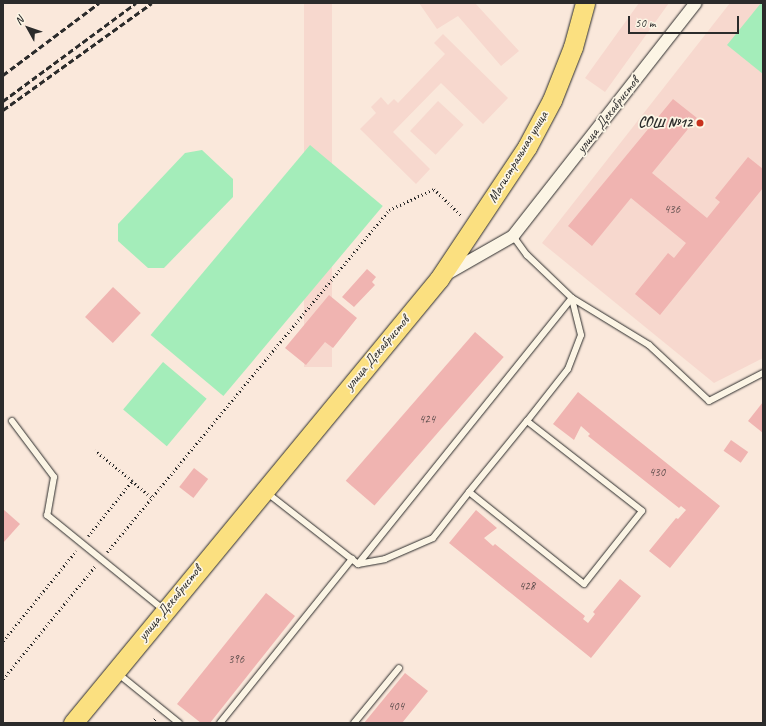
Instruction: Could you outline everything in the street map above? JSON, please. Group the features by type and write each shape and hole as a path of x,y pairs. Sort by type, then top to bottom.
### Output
{"main road":[{"name":"Магистральная улица","path":"439,279 528,147 552,100 573,47 585,3"},
{"name":"улица Декабристов","path":"73,723 164,610 439,279"}],"street":[{"name":"улица Декабристов","path":"439,279 513,236 696,3"}],"lane":[{"path":"513,236 527,255 572,298 648,345 709,401 763,373"},
{"path":"358,564 385,559 433,538 568,369 581,335 572,298"},
{"path":"358,564 572,298"},
{"path":"12,421 54,477 47,514 101,560 164,610"},
{"path":"469,492 584,584 642,511 527,421"},
{"path":"263,490 358,564"},
{"path":"220,723 352,559"},
{"path":"354,723 399,668"},
{"path":"115,671 179,723"}],"path":[{"path":"3,679 389,210 434,189 462,216"},
{"path":"95,450 152,498"},
{"path":"3,641 132,482"}],"shaded area":[{"path":"304,3 332,3 332,367 304,367"},
{"path":"419,3 475,3 519,51 501,66 458,16 437,29"},
{"path":"639,3 669,3 605,92 585,78"},
{"name":"СОШ №12","path":"730,3 763,3 763,358 714,383 542,243"},
{"path":"443,34 508,98 483,124 441,83 393,132 430,169 416,184 360,129 376,113 371,107 381,97 388,105 394,99 398,103 445,54 434,43"},
{"path":"438,101 464,125 436,155 410,131"}],"green space":[{"path":"761,3 763,3 763,74 727,45"},
{"path":"310,145 383,206 223,396 151,335"},
{"path":"202,150 233,179 233,197 164,268 148,268 118,241 118,224 185,153"},
{"path":"163,362 207,399 167,446 123,409"}],"building":[{"path":"673,99 697,118 652,173 707,218 720,202 715,198 748,157 763,169 763,188 660,315 635,294 668,253 674,258 686,243 631,198 592,246 568,226"},
{"path":"367,269 376,277 372,282 375,285 354,307 342,297"},
{"path":"113,287 141,313 113,343 85,317"},
{"path":"329,295 357,318 333,348 325,342 306,365 285,348"},
{"path":"475,332 504,357 374,506 346,481"},
{"path":"578,392 720,506 670,568 649,551 676,518 678,519 686,510 681,506 679,508 588,436 590,434 581,426 574,440 553,424"},
{"path":"763,402 763,433 748,421"},
{"path":"731,440 748,452 741,463 724,451"},
{"path":"194,468 208,479 193,498 179,487"},
{"path":"3,509 20,524 3,543"},
{"path":"476,510 497,528 484,538 493,546 495,544 585,616 583,619 588,623 595,614 593,612 620,579 641,596 591,658 449,543"},
{"path":"266,593 295,616 210,723 201,723 177,704"},
{"path":"405,673 428,691 402,723 364,723"}],"railway":[{"path":"3,75 99,3"},
{"path":"3,101 136,3"},
{"path":"3,110 152,3"}],"place":[{"name":"СОШ №12","path":"700,123"}]}
